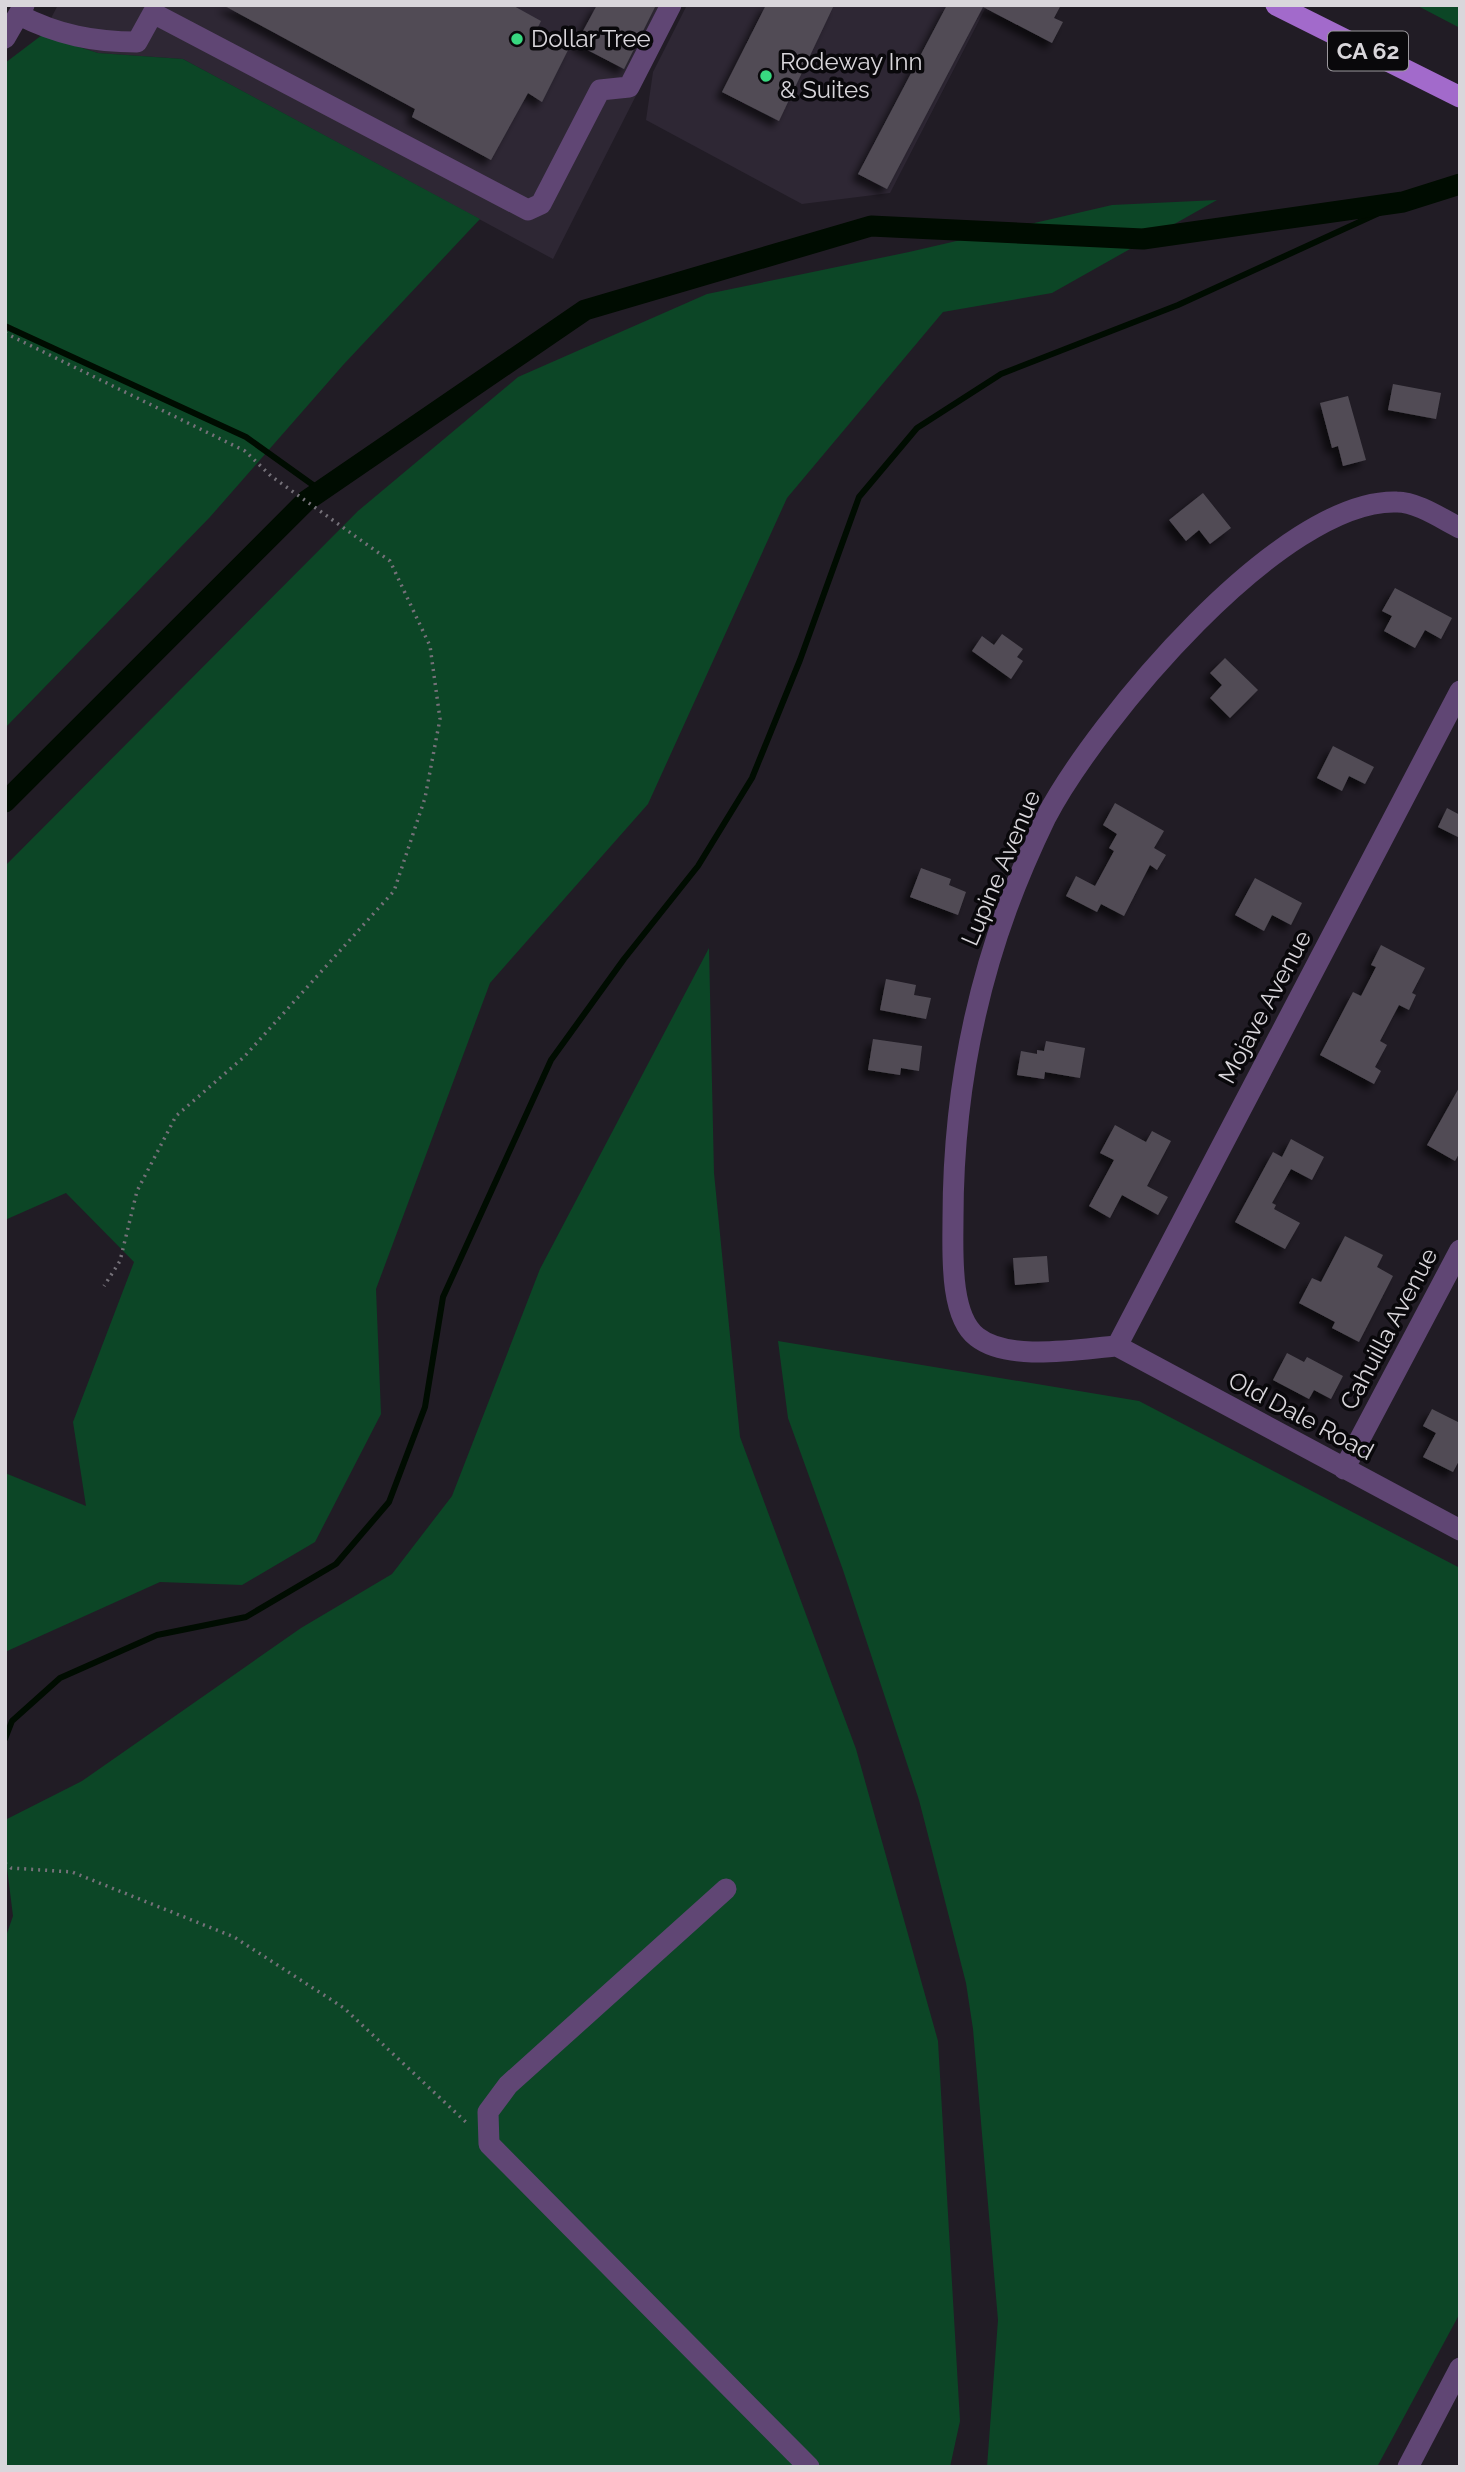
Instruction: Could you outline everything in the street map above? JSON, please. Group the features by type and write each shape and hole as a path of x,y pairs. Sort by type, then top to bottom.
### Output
{"main road":[{"name":"CA 62","path":"1276,5 1460,97"}],"street":[{"path":"5,38 22,10 47,29 96,42 137,42 146,9 528,210 541,204 600,90 629,87 671,5"},
{"name":"Lupine Avenue","path":"1117,1346 1032,1352 995,1347 975,1336 965,1322 958,1301 953,1261 953,1164 965,1057 985,973 1007,907 1047,816 1089,750 1122,706 1185,634 1280,550 1326,522 1365,506 1399,501 1460,528"},
{"name":"Mojave Avenue","path":"1117,1346 1460,691"},
{"name":"Cahuilla Avenue","path":"1344,1469 1460,1250"},
{"name":"Old Dale Road","path":"1117,1346 1460,1530"},
{"path":"726,1889 508,2085 488,2112 489,2144 809,2467"},
{"path":"1408,2467 1460,2368"}],"path":[{"path":"5,333 245,451 271,475 390,561 430,646 440,719 425,798 394,891 244,1057 176,1116 137,1191 120,1261 104,1286"},
{"path":"5,1863 11,1868 72,1872 234,1937 344,2008 489,2144"}],"shaded area":[{"path":"58,5 682,5 553,259 183,59 98,53 42,35"},
{"path":"687,5 987,5 890,193 802,204 646,120 653,72"}],"green space":[{"path":"1416,5 1460,5 1460,28"},
{"path":"42,35 98,53 183,59 480,219 344,364 210,517 5,728 5,63"},
{"path":"1217,200 1052,293 943,312 787,498 648,804 490,983 376,1289 381,1414 315,1542 242,1585 160,1582 5,1652 5,1473 86,1506 73,1422 134,1262 66,1193 5,1220 5,866 358,511 518,377 707,294 909,252 1112,205"},
{"path":"709,948 714,1173 740,1437 856,1749 938,2041 960,2421 950,2467 5,2467 5,1939 13,1916 5,1852 5,1820 82,1781 301,1628 392,1574 452,1496 540,1269"},
{"path":"778,1341 1139,1401 1460,1568 1460,2313 1377,2467 987,2467 998,2320 973,2029 966,1983 919,1800 843,1570 788,1418"}],"building":[{"path":"223,5 512,5 541,21 536,31 569,48 542,102 528,93 491,160 412,117 415,109"},
{"path":"597,5 656,5 624,69 576,44"},
{"name":"Rodeway Inn & Suites","path":"766,5 834,5 779,121 722,92"},
{"path":"947,5 1061,5 1054,18 1063,22 1052,43 983,7 887,189 858,174"},
{"path":"1393,384 1441,393 1436,419 1388,410"},
{"path":"1348,396 1366,460 1343,466 1338,446 1332,448 1320,403"},
{"path":"1203,493 1231,528 1210,544 1199,530 1186,541 1169,520"},
{"path":"1395,588 1452,618 1441,639 1425,630 1415,648 1384,631 1392,616 1382,611"},
{"path":"1002,634 1023,649 1017,657 1023,661 1011,679 972,651 982,636 994,645"},
{"path":"1225,658 1258,690 1230,718 1210,698 1222,685 1210,673"},
{"path":"1333,746 1374,767 1365,784 1349,776 1342,791 1317,778"},
{"path":"1115,803 1164,831 1154,848 1166,855 1157,870 1150,865 1124,916 1101,904 1097,912 1066,896 1076,876 1095,886 1114,851 1109,848 1117,834 1103,825"},
{"path":"1447,808 1460,815 1460,838 1438,827"},
{"path":"921,868 951,879 949,885 966,892 958,915 910,897"},
{"path":"1255,878 1302,903 1291,925 1272,915 1264,931 1235,915"},
{"path":"1381,945 1425,968 1412,993 1416,995 1409,1010 1399,1005 1380,1041 1387,1045 1375,1067 1381,1071 1374,1084 1320,1055 1353,992 1361,996 1376,967 1371,965"},
{"path":"886,979 916,985 914,995 931,998 926,1019 880,1010"},
{"path":"873,1039 922,1046 919,1071 901,1068 900,1075 868,1070"},
{"path":"1046,1041 1085,1048 1080,1078 1045,1072 1044,1079 1017,1075 1021,1051 1037,1054 1037,1050 1044,1051"},
{"path":"1460,1086 1460,1152 1455,1161 1427,1145"},
{"path":"1115,1125 1146,1142 1152,1131 1171,1141 1147,1186 1168,1197 1158,1215 1122,1195 1110,1218 1089,1206 1114,1160 1100,1153"},
{"path":"1291,1139 1324,1157 1312,1180 1291,1169 1272,1203 1276,1205 1274,1209 1300,1223 1285,1249 1235,1222 1273,1152 1282,1157"},
{"path":"1345,1236 1383,1255 1377,1267 1393,1276 1359,1342 1332,1328 1335,1322 1299,1303 1312,1278 1321,1282"},
{"path":"1047,1256 1049,1282 1015,1285 1013,1258"},
{"path":"1287,1353 1304,1362 1307,1357 1343,1376 1331,1399 1314,1390 1309,1399 1273,1380"},
{"path":"1432,1409 1460,1423 1460,1459 1453,1472 1423,1457 1436,1433 1423,1426"}],"waterway":[{"path":"5,802 306,501 585,310 871,226 1143,239 1403,202 1460,184"},
{"path":"5,1739 12,1721 60,1678 157,1635 246,1617 336,1564 389,1502 425,1407 443,1297 551,1060 624,959 698,866 752,778 800,660 859,497 917,428 1001,374 1178,305 1403,202"},
{"path":"5,326 246,437 320,490"}],"place":[{"name":"Dollar Tree","path":"517,39"},
{"name":"Rodeway Inn & Suites","path":"766,76"}]}
